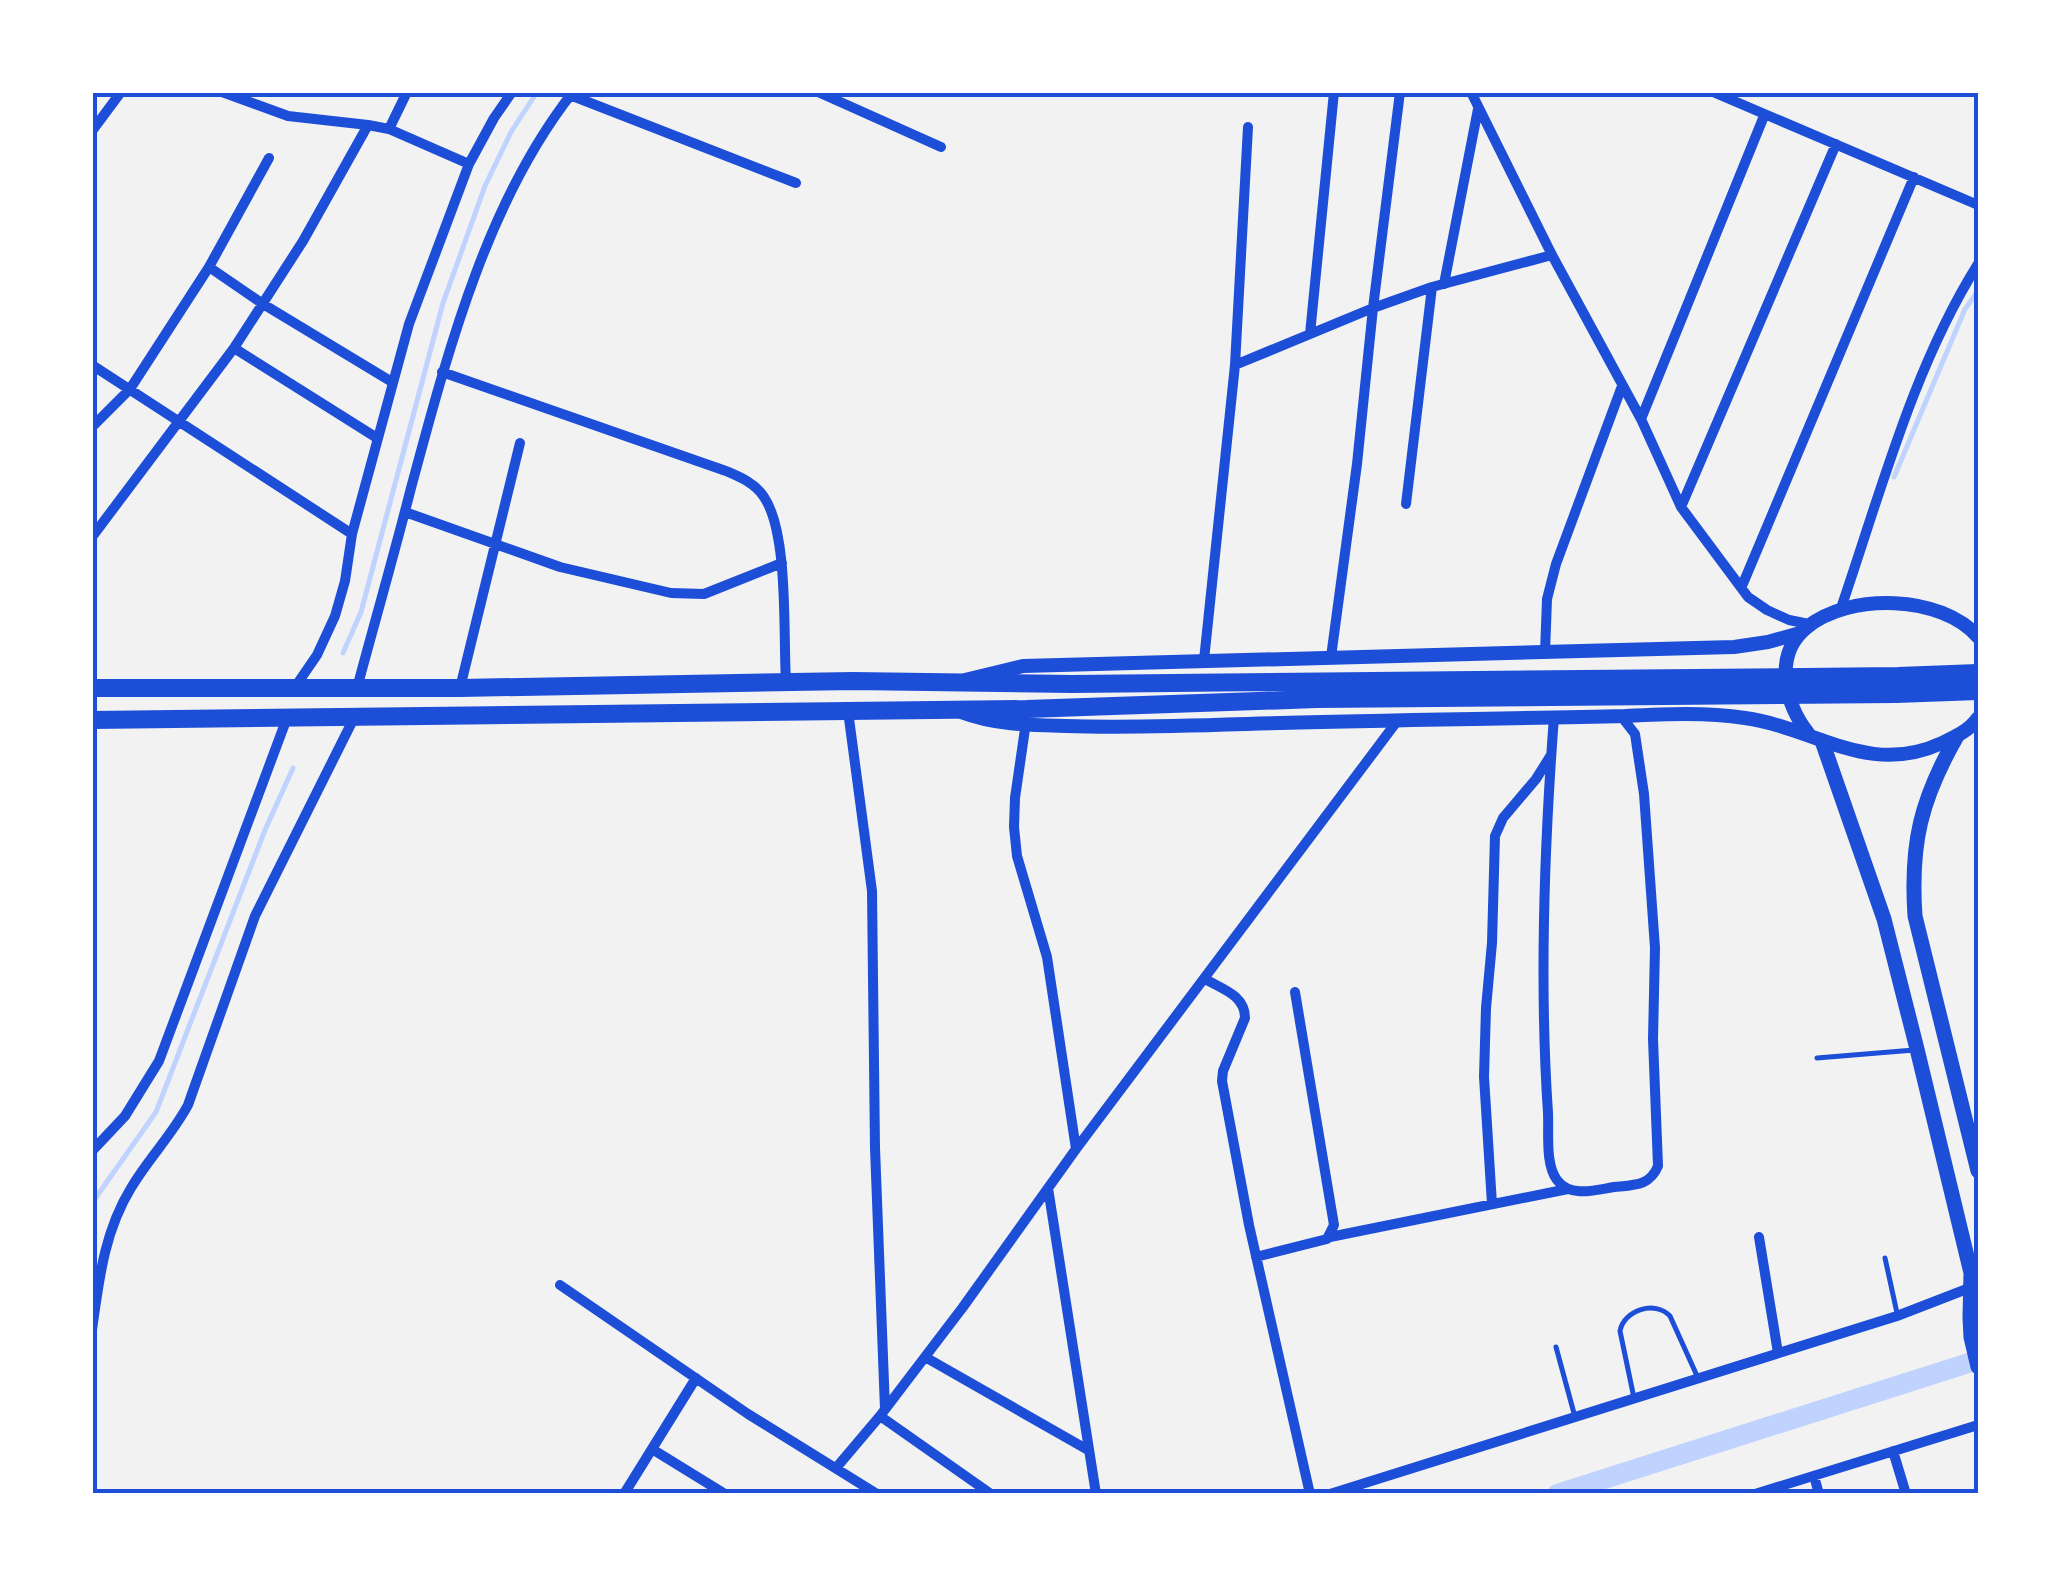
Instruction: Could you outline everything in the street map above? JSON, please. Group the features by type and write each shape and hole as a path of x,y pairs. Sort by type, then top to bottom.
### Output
{"highway":[{"path":"92,688 460,688 786,682 1072,684 1978,673"},
{"path":"92,720 848,710 956,710 1026,717 1070,708 1318,699 1978,691"}],"main road":[{"path":"1957,736 1935,774 1924,807 1914,848 1912,878 1915,916 1978,1171"},
{"path":"1815,737 1884,920 1918,1049 1971,1273 1971,1336 1978,1367"}],"street":[{"path":"92,131 120,92"},
{"path":"222,92 288,116 388,129 469,164"},
{"path":"388,129 407,92"},
{"path":"294,688 317,655 336,616 352,534 409,324 469,164 512,92"},
{"path":"818,92 942,147"},
{"path":"1310,334 1334,92"},
{"path":"1331,657 1400,92"},
{"path":"1471,92 1552,255 1641,419 1681,507 1748,597 1805,628"},
{"path":"1713,92 1978,205"},
{"path":"357,688 442,372 465,305 504,206 534,146 571,94 796,183"},
{"path":"1406,504 1438,286 1478,108"},
{"path":"1641,419 1764,116"},
{"path":"92,538 234,348 303,242 368,124"},
{"path":"1204,660 1235,365 1248,127"},
{"path":"1681,507 1836,144"},
{"path":"92,427 130,388 209,267 269,158"},
{"path":"1742,586 1914,176"},
{"path":"1235,365 1373,308 1552,255"},
{"path":"1840,610 1918,385 1935,343 1978,264"},
{"path":"209,267 392,382"},
{"path":"234,348 378,438"},
{"path":"92,365 352,534"},
{"path":"442,372 747,480 762,494 775,517 782,563 786,682"},
{"path":"1545,653 1547,599 1556,564 1622,386"},
{"path":"460,688 520,443"},
{"path":"405,512 560,567 672,592 704,594 782,563"},
{"path":"955,683 1023,666 1734,647 1768,642 1840,610 1882,603 1943,612 1978,626"},
{"path":"1962,621 1978,637"},
{"path":"1805,628 1792,648 1786,684 1797,719 1815,737"},
{"path":"848,710 872,892 882,1413"},
{"path":"1076,1149 1047,957 1017,856 1014,826 1026,717 1128,728 1713,714 1776,724 1849,751 1894,755 1937,746 1977,721"},
{"path":"92,1330 102,1257 119,1210 188,1105 255,916 355,716"},
{"path":"1256,1257 1330,1237 1492,1204 1568,1190 1642,1184 1654,1177 1658,1166 1653,1039 1655,948 1644,794 1634,734 1621,716"},
{"path":"92,1151 124,1116 160,1060 287,717"},
{"path":"1554,717 1543,922 1546,1093 1552,1168 1568,1190"},
{"path":"836,1468 925,1357 1398,720"},
{"path":"1492,1204 1484,1078 1495,836 1503,818 1536,780 1552,754"},
{"path":"1204,979 1240,999 1245,1010 1222,1081 1256,1257 1310,1494"},
{"path":"1296,992 1334,1225 1330,1237"},
{"path":"1048,1187 1096,1494"},
{"path":"1759,1236 1778,1353"},
{"path":"560,1285 748,1414 878,1494"},
{"path":"1330,1494 1897,1316 1972,1287"},
{"path":"925,1357 1088,1450"},
{"path":"624,1494 696,1378"},
{"path":"882,1413 990,1494"},
{"path":"1755,1494 1978,1426"},
{"path":"652,1449 726,1494"},
{"path":"1893,1451 1906,1494"},
{"path":"1814,1476 1819,1494"}],"lane":[{"path":"1817,1058 1918,1049"},
{"path":"1885,1258 1897,1316"},
{"path":"1634,1398 1620,1331 1629,1314 1663,1309 1670,1316 1698,1378"},
{"path":"1556,1347 1575,1417"}],"waterway":[{"path":"343,653 361,612 443,303 485,186 511,132 537,92"},
{"path":"1894,477 1965,309 1978,291"},
{"path":"92,1203 156,1112 265,830 293,768"},
{"path":"1557,1494 1978,1360"}]}
